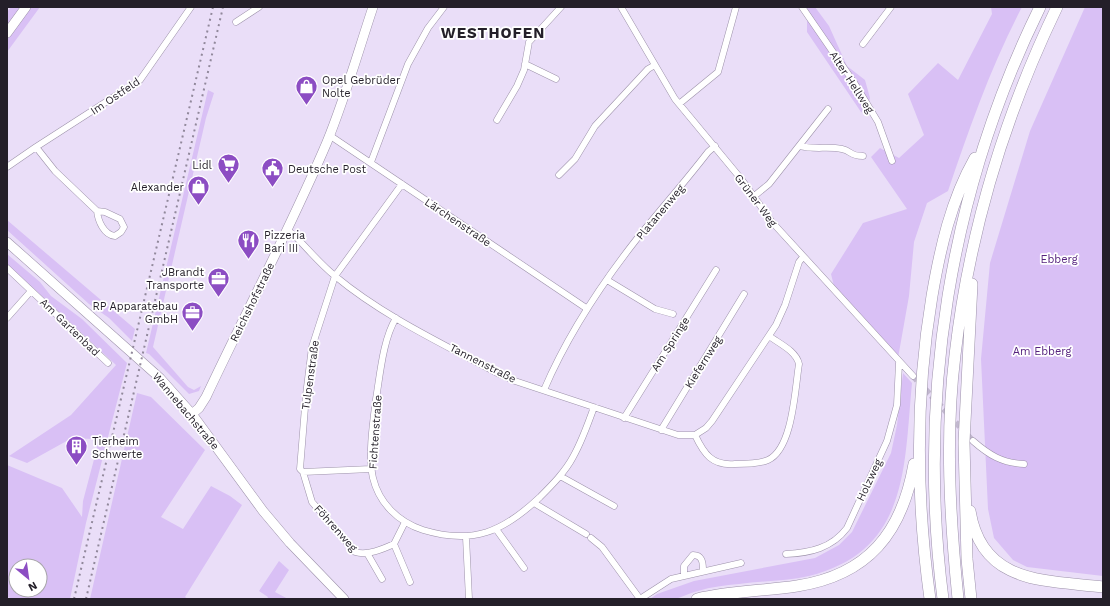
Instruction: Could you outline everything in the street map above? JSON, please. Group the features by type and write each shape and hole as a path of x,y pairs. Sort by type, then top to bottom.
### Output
{"highway":[{"path":"943,599 937,542 933,472 935,410 939,355 956,246 985,140 1004,88 1040,7"},
{"path":"958,599 950,512 950,418 954,356 972,248 984,198 1002,139 1018,94 1057,7"},
{"path":"697,599 719,594 784,588 812,583 837,576 864,560 886,538 902,509 911,482 919,434 928,322 939,257 948,223 967,171 985,140"},
{"path":"971,599 967,552 964,442 972,248"},
{"path":"919,434 920,516 930,599"},
{"path":"965,474 971,514 976,533 982,544 997,561 1016,574 1028,578 1059,583 1103,587"}],"main road":[{"path":"7,33 26,7"},
{"name":"Reichshofstraße","path":"192,414 199,408 206,397 287,230 329,136 373,7"},
{"name":"Wannebachstraße","path":"7,242 160,378 192,414 263,510 290,543 344,599"}],"street":[{"name":"Im Ostfeld","path":"7,167 140,80 191,7"},
{"path":"236,22 259,7"},
{"path":"371,162 408,64 417,47 444,7"},
{"path":"497,120 517,86 525,64 529,42 561,7"},
{"name":"Grüner Weg","path":"621,7 678,104 714,146 772,222 899,363 913,376"},
{"path":"678,104 718,72 736,7"},
{"name":"Alter Hellweg","path":"802,7 855,84 874,116 892,161"},
{"path":"863,44 891,7"},
{"path":"525,64 556,79"},
{"path":"559,175 575,159 595,126 648,69 655,65"},
{"path":"753,197 770,184 828,109"},
{"name":"Lärchenstraße","path":"329,136 371,162 586,308"},
{"name":"Platanenweg","path":"544,390 558,359 586,308 636,240 714,146"},
{"path":"800,146 809,148 842,149 853,156 863,156"},
{"path":"36,147 55,171 97,211 105,212 120,219 124,227 121,232 115,236 106,232 98,219 97,211"},
{"name":"Tulpenstraße","path":"303,472 300,469 306,395 312,347 335,276 402,184"},
{"name":"Tannenstraße","path":"287,230 294,235 335,276 396,318 497,373 661,430 678,435 695,435"},
{"path":"769,336 794,354 798,358 799,364 790,419 781,448 771,458 762,462 716,463 705,454 695,435 706,428 769,336 783,310 799,262 803,257"},
{"name":"Am Gartenbad","path":"7,268 108,364"},
{"name":"Am Springe","path":"624,418 716,270"},
{"path":"608,280 655,309 672,314"},
{"name":"Am Gartenbad","path":"7,318 31,290"},
{"name":"Kiefernweg","path":"661,430 744,294"},
{"name":"Fichtenstraße","path":"396,318 382,361 375,410 371,469 375,485 381,497 393,513 405,522 429,532 466,537 496,529 516,518 534,503 560,476 576,452 594,407"},
{"name":"Holzweg","path":"786,554 801,554 826,546 838,538 847,528 887,441 897,405 899,363"},
{"path":"973,441 987,453 1000,460 1024,464"},
{"path":"303,472 371,469"},
{"name":"Föhrenweg","path":"303,472 312,502 355,552 362,554 367,553 394,544"},
{"path":"560,476 614,506"},
{"path":"534,503 589,536 602,547 640,599 660,585 684,574 741,563"},
{"path":"405,522 394,544 410,582"},
{"path":"496,529 524,568"},
{"path":"466,537 469,599"},
{"name":"Föhrenweg","path":"367,553 382,579"},
{"path":"684,574 684,566 692,555 698,556 702,560 703,570"}],"green space":[{"path":"11,7 40,7 7,52 7,12"},
{"path":"805,7 815,7 829,26 847,66 865,80 870,98 866,114 861,112 807,32 807,9"},
{"path":"991,7 1022,7 990,75 972,121 948,191 927,203 914,242 909,296 898,358 834,286 831,274 863,223 907,209 871,157 880,148 899,158 924,135 908,94 938,63 958,80 992,14"},
{"name":"Am Ebberg","path":"1085,7 1103,7 1103,576 1027,567 1013,560 994,538 988,509 981,359 990,263 1030,131"},
{"path":"208,90 214,93 206,118 153,347 188,387 194,390 201,386 199,391 189,394 149,354 146,353"},
{"path":"7,220 135,329 132,341 109,318 89,304 7,230"},
{"path":"7,254 40,282 51,296 82,319 127,363 86,523 70,599 10,598 48,598 48,558 8,558 7,597 7,465 62,488 82,517 83,501 97,448 92,439 72,438 27,463 9,456 71,415 116,365 7,264"},
{"path":"903,373 912,383 907,445 902,474 895,502 883,526 866,547 842,564 809,576 718,586 675,599 650,599 657,594 694,581 815,558 839,545 852,532 891,453 897,425"},
{"path":"137,393 151,397 205,450 161,517 183,529 211,486 230,496 242,505 185,597 188,599 90,599"},
{"path":"279,561 289,570 275,592 288,599 267,599 268,597 259,591"}],"tunnel":[{"path":"913,376 973,441"}],"railway":[{"path":"74,599 213,7"},
{"path":"86,599 223,7"}],"place":[{"name":"Opel Gebrüder Nolte","path":"307,106"},
{"name":"Lidl","path":"228,184"},
{"name":"Deutsche Post","path":"272,188"},
{"name":"Alexander","path":"199,206"},
{"name":"Pizzeria Bari III","path":"249,260"},
{"name":"JBrandt Transporte","path":"219,298"},
{"name":"RP Apparatebau GmbH","path":"193,332"},
{"name":"Tierheim Schwerte","path":"77,466"}],"district":[{"name":"WESTHOFEN","path":"493,33"}],"park label":[{"name":"Ebberg","path":"1059,259"}]}
